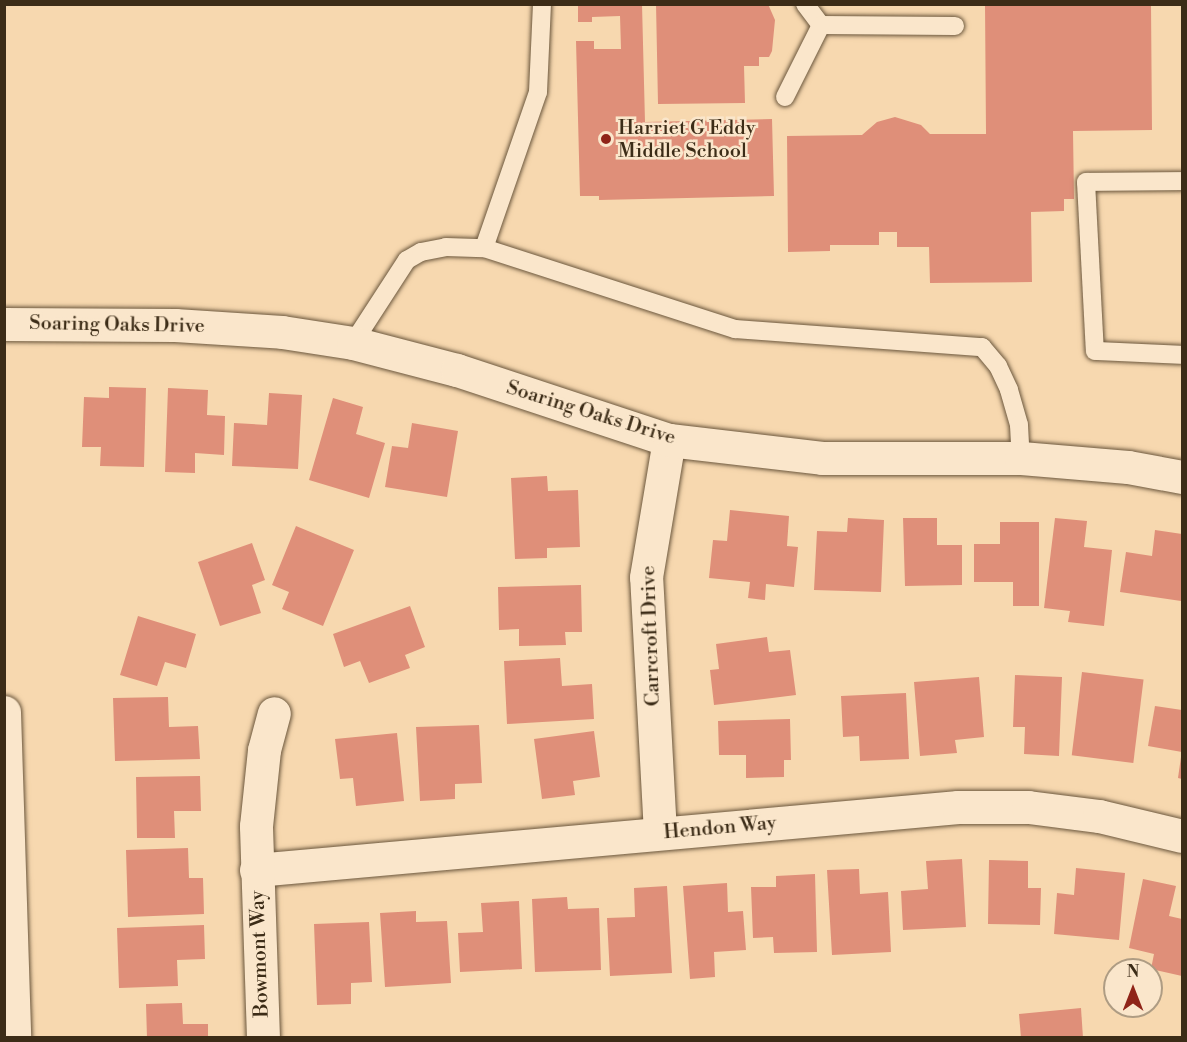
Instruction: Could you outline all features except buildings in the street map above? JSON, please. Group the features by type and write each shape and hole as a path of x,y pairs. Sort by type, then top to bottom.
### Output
{"street":[{"name":"Soaring Oaks Drive","path":"4,324 175,324 282,332 353,344 457,370 669,440 822,458 1021,458 1128,467 1182,477"},
{"name":"Carrcroft Drive","path":"660,833 646,577 669,440"},
{"path":"4,712 14,1038"},
{"name":"Bowmont Way","path":"263,1038 256,870 259,788 274,713"},
{"name":"Hendon Way","path":"256,870 958,807 1028,807 1099,816 1182,836"}],"lane":[{"path":"484,248 538,92 542,4"},
{"path":"806,4 821,25"},
{"path":"821,25 956,26"},
{"path":"785,97 821,25"},
{"path":"1182,181 1086,182 1095,351 1182,355"},
{"path":"353,344 407,260 421,252 446,247 484,248 735,330 982,347 998,366 1009,390 1019,425 1021,458"}],"place":[{"name":"Harriet G Eddy Middle School","path":"606,139"}]}
